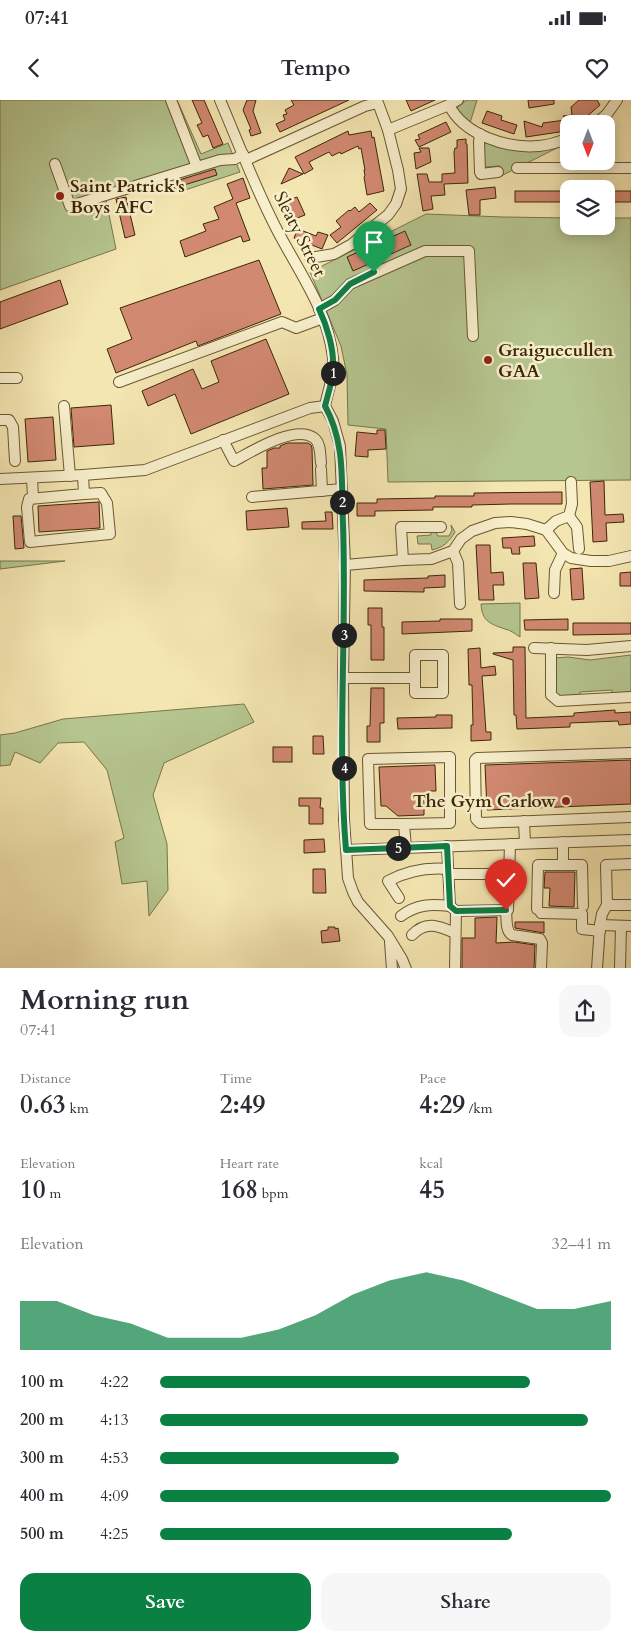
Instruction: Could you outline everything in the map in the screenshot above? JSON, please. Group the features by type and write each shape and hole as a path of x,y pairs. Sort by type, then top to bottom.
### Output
{"street":[{"path":"171,100 197,167"},
{"name":"Sleaty Street","path":"221,100 273,224 307,284 321,314 331,344 333,358 333,369 325,406"},
{"path":"606,115 617,100"},
{"path":"55,164 70,206 220,160 244,157 378,101 388,130 398,170 401,189 396,204 388,214 352,244 334,254 310,258"},
{"path":"388,130 453,103 453,114 480,134 495,140 522,146 538,146 560,141"},
{"path":"480,134 481,174 498,172"},
{"path":"517,168 631,168"},
{"path":"119,382 282,322 296,328 321,314 350,284 425,251 469,251 474,336"},
{"path":"0,378 17,378"},
{"path":"64,406 70,476"},
{"path":"0,479 83,476 145,470 310,408 325,406 333,421 340,446 345,565 343,678 344,819 348,878 358,902 390,940 406,968"},
{"path":"0,420 9,420 13,427 15,461"},
{"path":"223,440 234,461 282,436 305,434 313,437 318,442 322,490"},
{"path":"83,476 84,494"},
{"path":"32,478 33,498"},
{"path":"569,516 572,504 571,482"},
{"path":"252,497 342,489"},
{"path":"101,493 108,503 110,534 30,542 27,507 29,499 84,494 101,493"},
{"path":"546,530 556,521 569,516"},
{"path":"569,516 577,527 578,549"},
{"path":"345,565 431,559 453,551 461,539 472,531 495,524 511,522 527,524 546,530 563,553 571,558 609,561 631,556"},
{"path":"403,560 401,527 441,527"},
{"path":"453,551 458,563 460,604"},
{"path":"554,593 555,570 563,553"},
{"path":"534,648 587,650 631,646"},
{"path":"550,648 551,695 558,701 631,698"},
{"path":"415,655 443,655 443,693 415,693 415,678 415,655"},
{"path":"343,678 415,678"},
{"path":"631,753 477,758 475,760 476,819 480,823 631,817"},
{"path":"450,757 450,823 404,824 370,824 368,759 450,757"},
{"path":"524,821 525,844"},
{"path":"404,824 406,848"},
{"path":"346,850 631,840"},
{"path":"563,842 563,865"},
{"path":"510,844 508,908 506,910 507,928 512,936 540,939 542,944 541,968"},
{"path":"447,846 455,933 455,968"},
{"path":"582,906 582,865 538,864 539,911 582,914 582,929 626,926 620,968"},
{"path":"598,968 602,914 607,905 606,864 631,864"},
{"path":"399,898 388,881 416,870 432,868 448,872 487,874 495,878 509,878"},
{"path":"401,916 412,908 425,904 453,908 506,910"},
{"path":"607,905 631,905"},
{"path":"412,935 417,929 434,925 455,933"},
{"path":"390,940 392,968"}],"green space":[{"name":"Saint Patrick's Boys AFC","path":"0,100 177,100 201,154 228,143 240,172 179,192 159,189 136,192 106,200 116,249 0,290"},
{"path":"467,100 477,100 470,123 458,113 457,108"},
{"path":"489,141 560,146 501,176 500,166 485,167 483,165 482,146"},
{"name":"Graiguecullen GAA","path":"426,214 560,218 560,235 615,235 615,218 631,218 631,480 388,482 386,429 348,425 347,375 341,346 310,272"},
{"path":"451,525 455,532 443,546 432,550 431,544 418,544 417,536 431,535 431,528 435,530 438,536 449,536 452,530"},
{"path":"0,561 65,561 0,569"},
{"path":"520,603 520,637 509,630 495,626 485,619 481,604"},
{"path":"631,655 631,695 612,696 612,690 580,692 580,697 559,698 556,694 555,658 568,657 590,660"},
{"path":"244,704 254,722 164,763 153,795 167,844 168,890 149,916 147,881 122,884 115,842 124,838 107,770 84,742 58,743 40,763 15,752 10,765 0,766 0,735 15,733 63,719"}],"building":[{"path":"192,100 204,100 223,144 213,148 208,135 203,137 197,125 202,123"},
{"path":"247,100 256,100 253,111 261,133 251,136 249,130 251,129 243,110"},
{"path":"291,100 349,100 280,132 276,124 285,120 283,115 287,114 285,110 294,105"},
{"path":"406,100 435,100 411,111"},
{"path":"528,100 554,100 554,104 529,108"},
{"path":"579,100 597,100 600,105 588,115 572,115 571,107"},
{"path":"487,111 502,116 501,120 517,125 514,134 482,123"},
{"path":"524,121 542,127 543,123 560,121 560,132 526,137"},
{"path":"446,122 451,132 419,147 415,140 420,139 418,135"},
{"path":"348,131 349,135 371,131 372,138 374,137 384,191 367,195 361,148 359,149 358,146 332,156 329,152 309,162 313,169 304,174 295,157"},
{"path":"466,139 468,183 444,184 445,195 431,196 433,209 423,211 417,174 427,174 429,182 442,182 442,174 455,173 454,152 455,148 457,148 457,140"},
{"path":"419,148 429,148 431,162 416,169 414,153 421,152"},
{"path":"289,168 303,174 281,184"},
{"path":"215,169 217,175 174,188 173,182"},
{"path":"243,178 250,198 236,203 250,240 243,242 241,236 185,257 180,241 206,231 203,224 219,219 214,207 233,199 227,184"},
{"path":"495,187 496,198 480,200 480,215 469,215 466,190"},
{"path":"515,191 560,191 560,202 515,202"},
{"path":"615,191 631,191 631,202 615,202"},
{"path":"126,197 135,235 125,238 116,199"},
{"path":"297,197 305,215 287,222 280,204"},
{"path":"370,203 377,210 337,243 330,235 341,227 336,221 349,210 355,207 359,212"},
{"path":"298,229 316,236 318,232 328,235 322,249 294,238"},
{"path":"405,231 411,245 353,271 347,257"},
{"path":"259,260 281,314 198,346 196,341 116,373 107,349 132,339 120,308"},
{"path":"60,280 68,304 0,329 0,302"},
{"path":"266,339 289,394 191,434 175,394 148,406 142,391 193,369 202,389 219,382 211,361"},
{"path":"111,405 114,444 74,447 71,408"},
{"path":"53,417 56,460 28,462 25,419"},
{"path":"377,430 385,430 386,449 368,450 368,457 355,456 357,432 377,434"},
{"path":"287,443 308,443 311,445 313,485 263,489 262,468 267,468 267,451 280,448 280,446"},
{"path":"604,481 605,515 623,514 624,522 606,523 607,541 593,542 590,482"},
{"path":"562,492 562,504 433,507 433,510 375,511 375,516 357,516 357,503 377,503 377,499 474,496 474,493"},
{"path":"99,502 100,528 39,532 38,506"},
{"path":"287,508 289,527 247,530 246,511"},
{"path":"325,512 332,512 333,529 302,529 302,522 326,521"},
{"path":"13,516 21,516 24,548 15,549"},
{"path":"534,536 535,546 519,547 520,554 512,554 511,548 503,548 502,538"},
{"path":"476,545 490,545 491,573 503,572 504,585 493,585 494,600 479,600"},
{"path":"523,563 536,563 539,598 525,599"},
{"path":"582,568 584,599 572,600 570,569"},
{"path":"631,572 631,586 620,586 620,573"},
{"path":"445,575 445,587 424,588 424,592 364,591 364,580 428,578 428,576"},
{"path":"368,608 382,608 384,660 371,660 371,625 368,625"},
{"path":"440,619 472,619 472,631 402,634 402,622 440,621"},
{"path":"568,619 568,630 525,630 524,620"},
{"path":"573,623 631,623 631,634 573,635"},
{"path":"513,647 525,647 526,718 574,716 574,713 615,710 615,713 631,712 631,724 619,725 618,721 570,723 570,727 517,729 516,715 514,715 513,660 493,654 513,652"},
{"path":"480,648 481,668 495,666 496,675 482,676 486,732 491,732 491,740 471,741 471,725 473,725 472,685 469,685 468,649"},
{"path":"371,688 384,688 384,723 380,723 380,742 367,742 367,726 370,726"},
{"path":"436,715 452,715 452,728 398,729 397,718 436,717"},
{"path":"313,736 323,736 324,754 313,754"},
{"path":"273,747 292,747 292,762 273,762"},
{"path":"631,760 631,804 487,810 485,765"},
{"path":"435,765 436,791 428,791 428,797 424,797 424,815 398,816 386,806 381,806 379,767"},
{"path":"299,798 321,798 320,808 323,808 323,824 309,824 309,806 299,806"},
{"path":"324,839 325,852 304,853 304,840"},
{"path":"313,869 325,869 326,893 313,893"},
{"path":"545,872 575,872 574,907 549,906 550,888 544,888"},
{"path":"497,917 496,943 514,942 535,945 534,968 462,968 462,938 475,938 475,918"},
{"path":"515,922 544,922 544,933 515,928"},
{"path":"328,927 338,928 340,941 322,943 321,931 328,930"}],"place":[{"name":"Saint Patrick's Boys AFC","path":"60,196"},
{"name":"Graiguecullen GAA","path":"488,360"},
{"name":"The Gym Carlow","path":"566,801"}],"route":[{"path":"374,272 350,284 335,300 319,309 331,344 333,358 333,369 325,406 333,421 340,446 345,565 343,678 346,850 447,846 450,906 456,911 506,910"}]}
